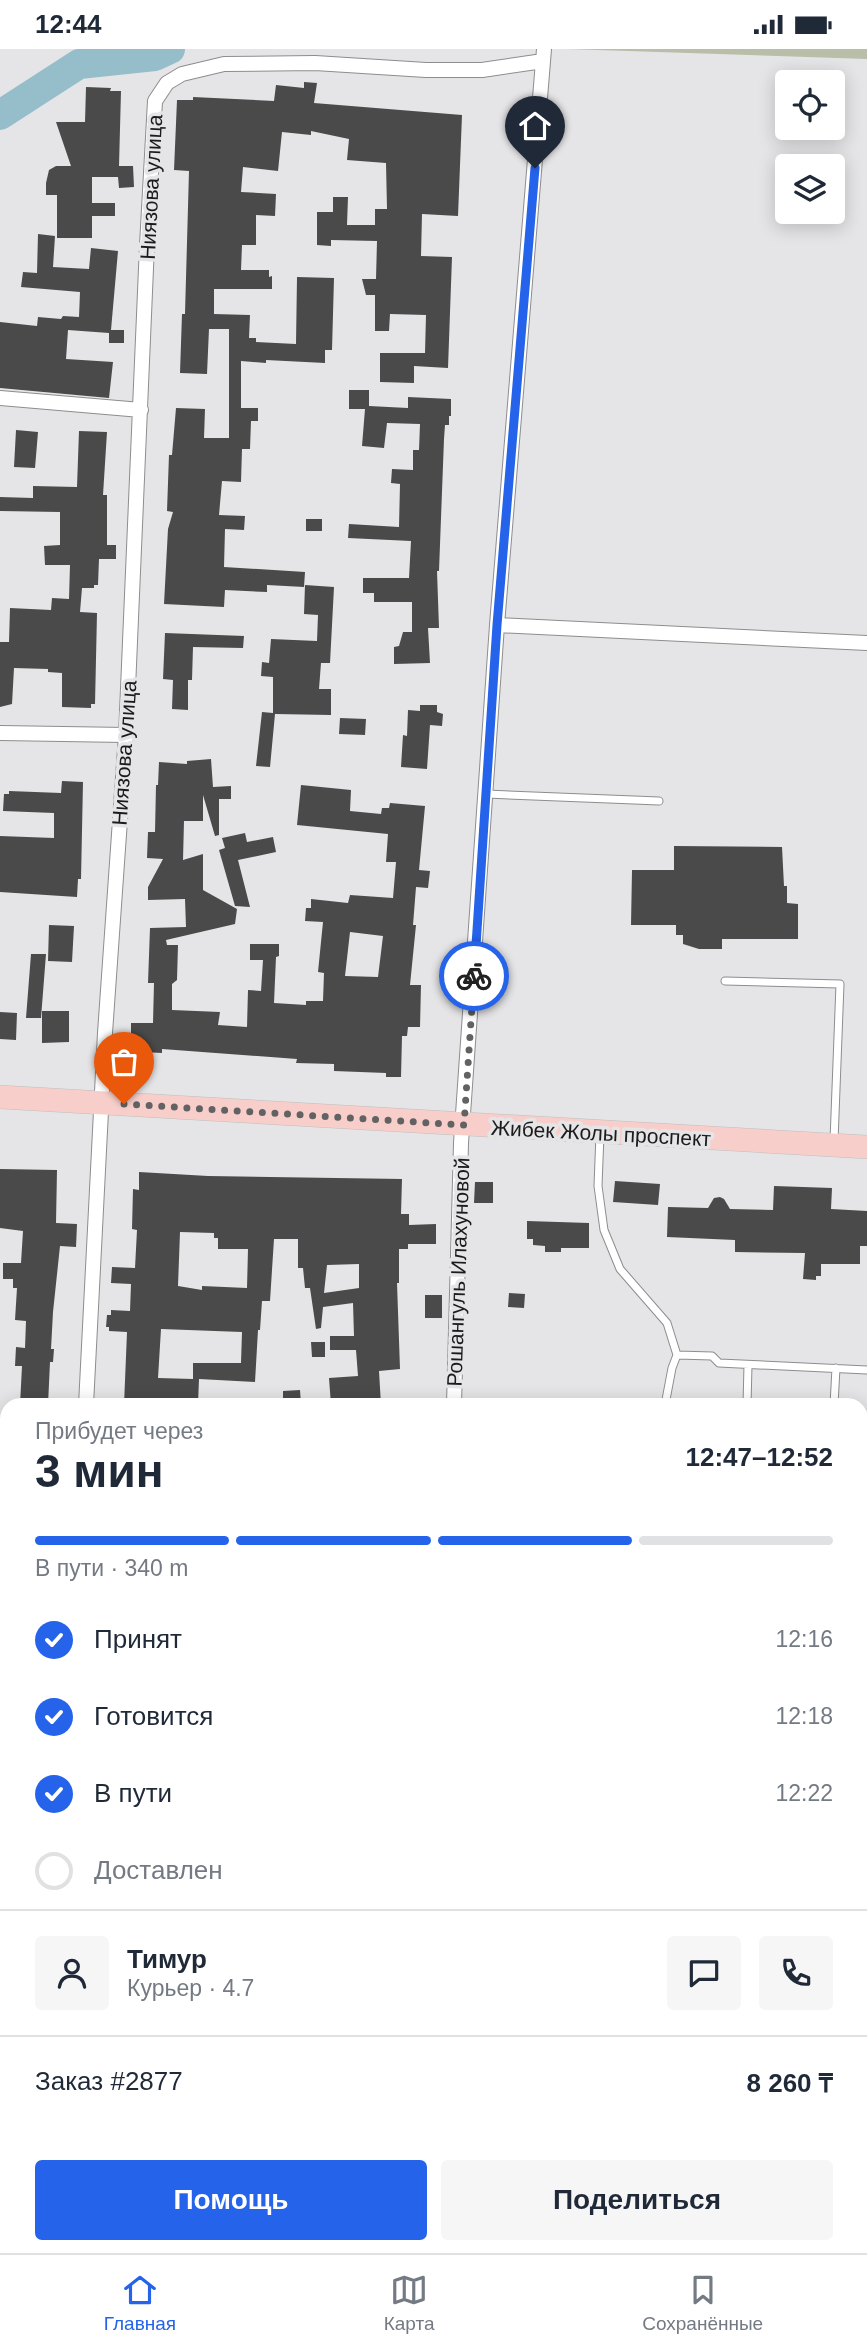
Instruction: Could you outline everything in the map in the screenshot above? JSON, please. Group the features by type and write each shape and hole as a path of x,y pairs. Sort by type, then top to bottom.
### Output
{"highway":[{"name":"Жибек Жолы проспект","path":"0,1097 867,1147"}],"street":[{"name":"Ниязова улица","path":"86,1398 102,1103 127,735 156,101 167,83 182,74 224,64 315,63 426,70 482,70 544,55"},
{"name":"Рошангуль Илахуновой","path":"454,1398 461,1143 497,625 544,55"},
{"path":"0,398 141,410"},
{"path":"497,625 867,643"},
{"path":"0,733 127,735"}],"lane":[{"path":"486,794 659,801"},
{"path":"725,981 840,985 834,1145"},
{"path":"600,1132 598,1186 604,1230 620,1269 667,1323 677,1355 667,1398"},
{"path":"677,1355 712,1356 719,1363 867,1370"},
{"path":"747,1398 748,1365"},
{"path":"834,1398 836,1368"}],"green space":[{"path":"567,49 867,49 867,59"}],"building":[{"path":"304,82 317,83 314,103 462,115 458,216 422,214 421,256 452,257 448,368 414,366 414,383 380,382 380,353 425,353 426,315 390,314 389,331 375,331 375,295 366,295 362,279 376,279 377,241 331,240 331,246 317,245 317,212 333,212 333,197 348,197 347,225 375,225 375,209 387,209 386,163 347,160 349,139 311,131 311,135 282,132 278,171 243,167 241,192 276,194 275,216 256,215 256,245 242,245 241,270 269,270 272,289 214,289 214,314 250,315 249,338 256,338 256,342 296,344 297,277 334,278 332,350 325,350 325,363 241,361 241,408 258,408 258,421 251,421 250,449 242,449 241,482 222,481 219,515 245,516 244,530 225,529 224,567 305,572 304,587 267,585 267,592 225,590 224,607 164,604 168,529 173,512 167,511 169,455 172,455 176,408 205,409 204,438 229,438 229,329 209,329 207,374 180,373 182,314 185,314 189,171 174,170 177,100 193,100 193,97 274,101 276,85 304,88"},
{"path":"86,87 121,91 119,166 133,166 134,187 119,188 118,177 92,177 92,203 115,203 115,216 92,216 92,238 57,238 57,195 46,195 46,183 49,170 56,166 71,166 56,122 85,122"},
{"path":"38,234 55,236 53,267 89,269 91,248 118,251 111,330 124,330 124,343 109,343 109,333 68,330 66,359 113,362 109,398 0,388 0,322 37,326 38,317 79,317 80,292 21,287 23,272 37,273"},
{"path":"349,390 369,390 369,406 408,408 408,397 451,399 449,425 445,425 437,571 439,628 428,628 430,663 394,664 394,647 399,646 403,632 412,632 412,602 374,602 374,593 363,593 363,578 409,578 411,541 348,538 349,524 399,527 400,484 391,483 392,469 413,470 413,450 419,450 420,424 387,423 384,448 362,446 365,409 349,409"},
{"path":"16,430 38,432 35,468 14,467"},
{"path":"79,431 107,432 103,495 107,495 107,545 116,545 116,559 99,559 98,585 94,585 94,588 82,588 80,612 97,613 95,704 91,704 91,708 62,707 62,673 48,672 48,669 14,668 12,704 0,707 0,642 9,642 10,608 51,610 52,598 69,599 70,565 45,565 44,546 60,545 60,512 0,511 0,497 33,498 33,486 77,487"},
{"path":"306,519 322,519 322,531 306,531"},
{"path":"305,585 334,587 330,663 321,663 319,689 331,689 331,715 275,714 270,767 256,766 262,712 273,713 273,677 261,676 262,662 269,663 271,639 317,641 318,615 304,614"},
{"path":"165,633 244,636 243,648 193,647 192,680 188,680 188,710 172,709 173,680 163,679"},
{"path":"420,705 437,705 437,712 443,714 442,726 430,725 427,769 401,767 403,735 407,736 408,710 420,711"},
{"path":"340,718 366,719 365,735 339,734"},
{"path":"211,759 213,787 231,786 231,799 219,799 219,835 215,836 203,795 203,821 184,821 183,860 203,854 203,890 237,909 235,924 166,940 167,945 178,945 177,980 172,984 172,1010 220,1012 218,1025 247,1027 248,990 261,991 263,960 250,960 250,944 279,944 274,1003 306,1005 306,1001 323,1001 324,973 318,972 323,922 305,921 306,908 311,908 311,899 348,903 350,895 393,898 396,862 386,862 388,834 297,825 301,785 351,790 350,811 381,814 382,808 389,808 390,803 425,806 419,870 430,871 428,888 416,887 413,925 416,925 410,985 421,985 420,1027 408,1027 407,1036 402,1036 401,1077 386,1077 386,1073 334,1071 334,1064 296,1063 297,1059 162,1049 162,1053 143,1052 143,1048 131,1048 131,1023 153,1023 154,983 148,983 150,928 186,927 185,899 148,900 148,887 163,859 147,858 148,832 155,832 159,762 187,764 187,761","holes":["350,932 383,936 378,977 345,976"]},
{"path":"62,781 83,782 81,879 78,879 77,897 0,892 0,836 54,838 54,813 3,811 4,794 9,794 9,791 61,793"},
{"path":"245,833 247,842 273,837 276,852 238,860 250,907 235,906 219,850 225,848 222,838"},
{"path":"674,846 782,847 787,903 798,904 798,939 722,939 722,949 699,949 683,944 683,935 676,935 676,925 631,925 632,870 674,870"},
{"path":"49,925 74,926 72,962 48,961"},
{"path":"31,954 46,954 41,1018 26,1018"},
{"path":"42,1011 69,1011 69,1042 42,1043"},
{"path":"0,1012 17,1013 16,1040 0,1039"},
{"path":"0,1169 57,1170 56,1223 77,1224 76,1247 60,1246 48,1398 20,1398 22,1366 15,1366 16,1347 25,1348 26,1321 15,1320 17,1288 13,1288 13,1279 3,1279 3,1263 21,1263 23,1231 0,1228"},
{"path":"139,1172 208,1176 402,1179 401,1214 409,1214 409,1225 436,1224 436,1244 408,1244 408,1249 399,1249 397,1283 400,1369 379,1371 381,1398 330,1398 329,1378 358,1376 356,1350 330,1350 330,1336 354,1336 353,1303 323,1307 321,1328 316,1329 310,1288 305,1288 303,1268 298,1268 298,1239 274,1239 270,1301 262,1301 255,1382 199,1379 198,1398 124,1398 127,1332 109,1331 109,1327 106,1327 107,1315 111,1315 111,1310 130,1311 131,1284 111,1283 112,1267 135,1268 137,1230 132,1229 133,1189 139,1190","holes":["180,1232 214,1233 214,1238 218,1238 218,1249 248,1249 247,1288 202,1286 202,1290 178,1286","359,1264 359,1288 324,1293 327,1265","161,1329 242,1332 241,1363 193,1363 193,1379 158,1378"]},
{"path":"615,1181 660,1184 658,1205 613,1202"},
{"path":"475,1182 493,1182 493,1203 474,1203"},
{"path":"774,1186 832,1188 831,1209 867,1211 867,1246 860,1246 860,1264 821,1264 821,1276 816,1276 816,1280 803,1279 805,1253 735,1252 735,1240 667,1237 668,1207 708,1208 714,1198 720,1197 730,1209 773,1210"},
{"path":"527,1221 589,1223 589,1248 561,1248 561,1252 545,1252 545,1246 533,1245 533,1239 527,1239"},
{"path":"509,1293 525,1294 524,1308 508,1307"},
{"path":"425,1295 442,1295 442,1318 425,1318"},
{"path":"311,1342 325,1342 325,1357 312,1357"},
{"path":"300,1390 301,1398 283,1398 283,1391"}],"waterway":[{"path":"0,115 79,64 155,56 170,49"}],"way so far":[{"path":"124,1104 464,1125 474,976"}],"route":[{"path":"474,976 497,625 535,168"}]}
